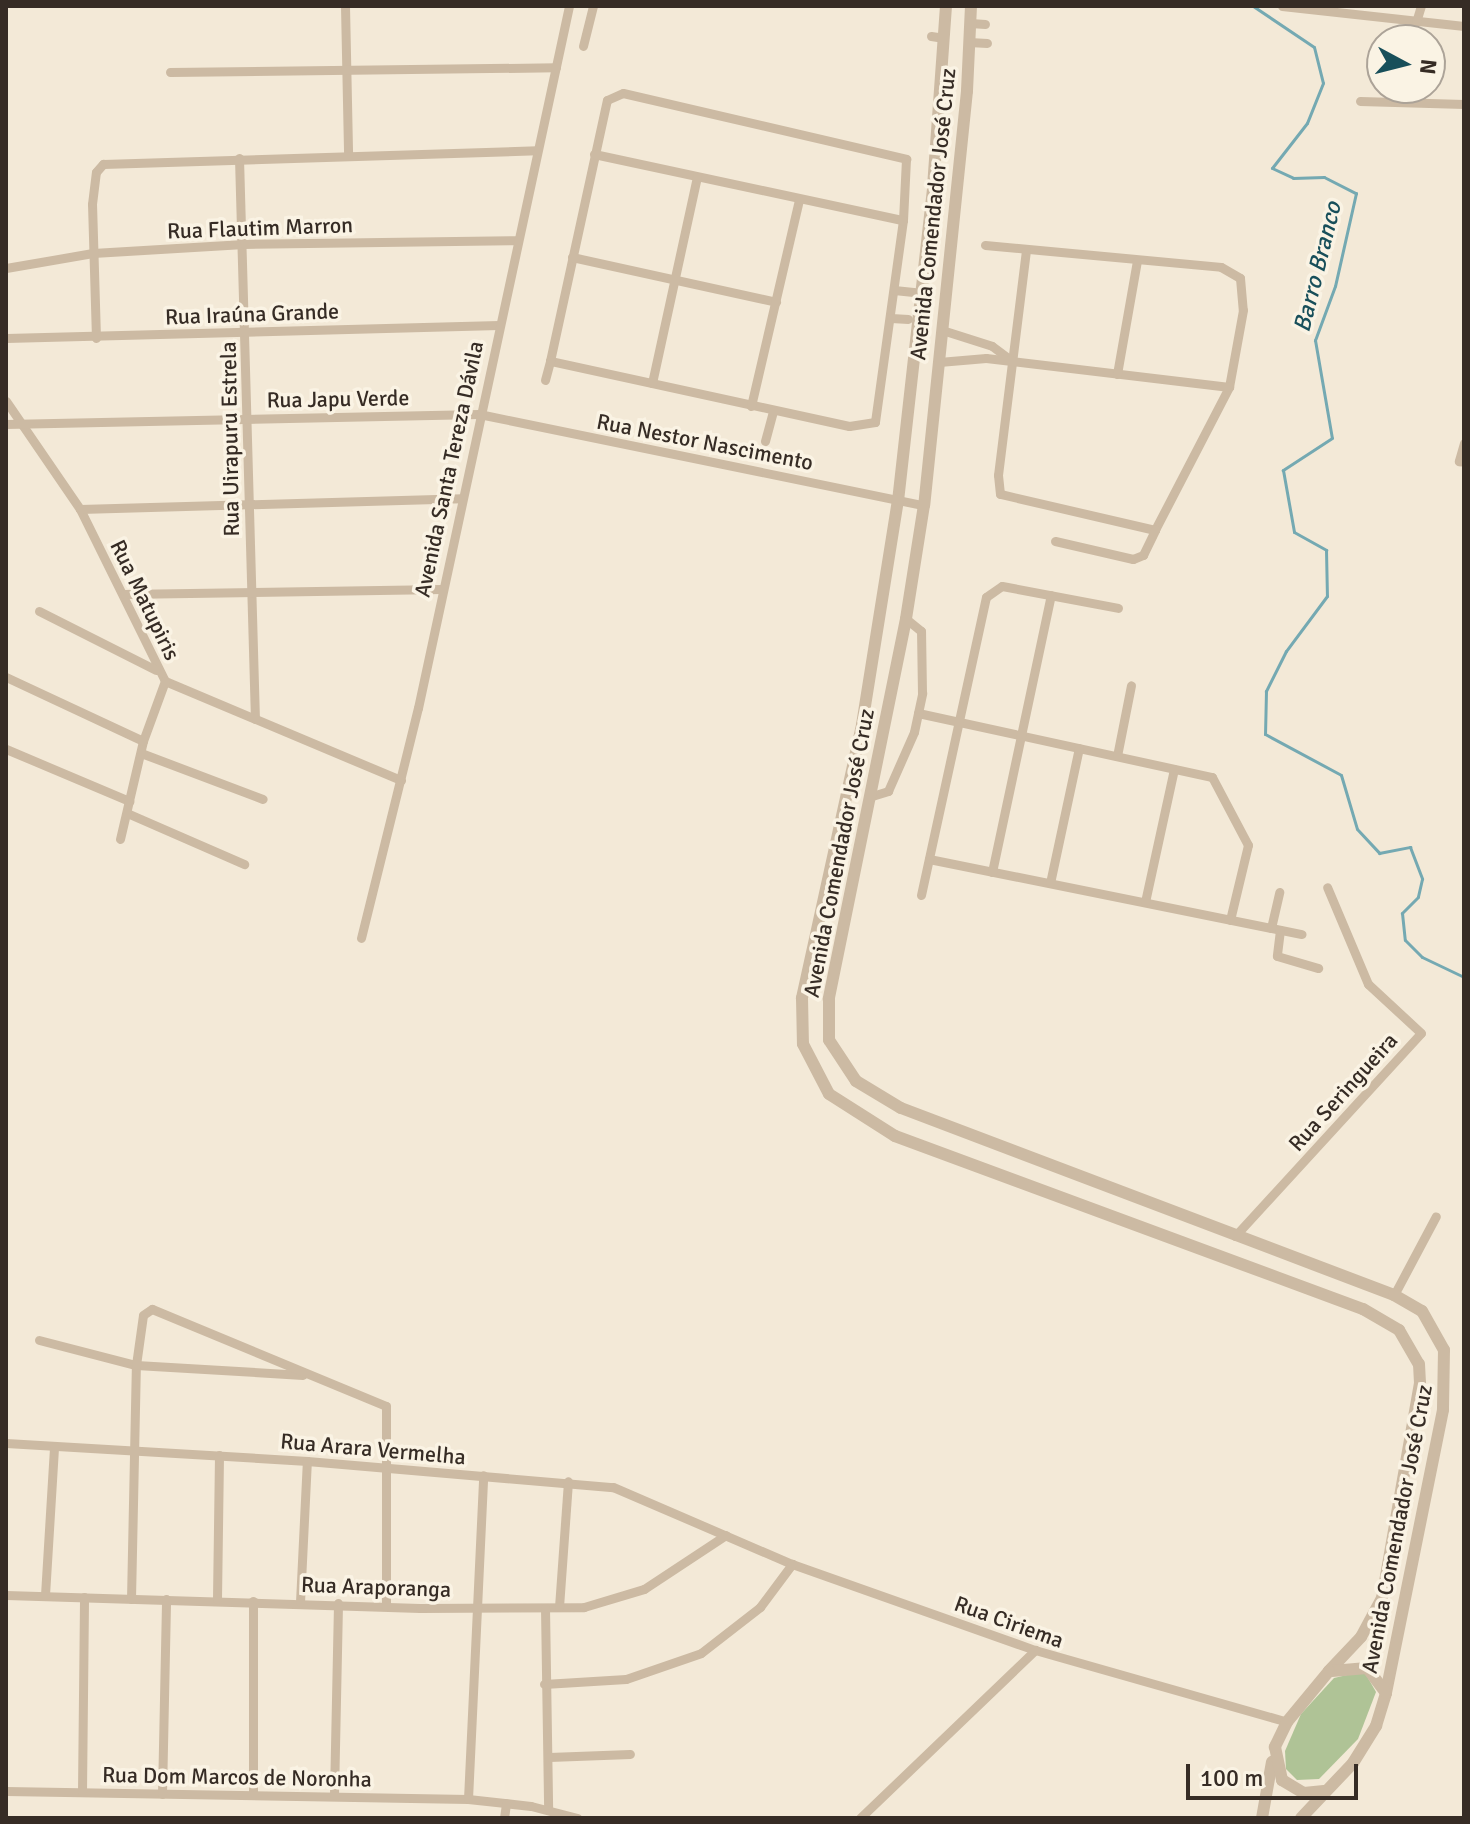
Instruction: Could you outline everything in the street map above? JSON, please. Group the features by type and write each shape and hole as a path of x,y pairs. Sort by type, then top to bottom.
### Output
{"street":[{"path":"345,6 348,155"},
{"name":"Avenida Santa Tereza Dávila","path":"361,938 401,780 569,6"},
{"path":"583,46 593,6"},
{"name":"Avenida Comendador José Cruz","path":"946,6 938,37 943,55 923,293 898,500 862,725 800,1019 809,1062 839,1103 895,1136 1363,1309 1399,1330 1419,1364 1420,1383 1382,1598 1361,1637 1287,1722 1273,1755"},
{"name":"Avenida Comendador José Cruz","path":"971,6 924,505 872,796 829,999 827,1030 839,1061 856,1081 901,1108 1394,1295 1430,1319 1444,1350 1446,1373 1407,1608 1386,1693 1370,1737 1324,1791"},
{"path":"1282,6 1464,26"},
{"path":"1416,22 1421,6"},
{"path":"970,23 985,24"},
{"path":"969,42 987,43"},
{"path":"929,54 943,55"},
{"path":"170,72 556,67"},
{"path":"545,380 607,100 623,93 901,156 909,168 875,422 858,427 550,361"},
{"path":"1360,101 1464,104"},
{"path":"96,338 93,253 96,172 108,164 537,150"},
{"path":"594,154 903,220"},
{"name":"Rua Uirapuru Estrela","path":"239,158 244,244 245,418 255,719"},
{"path":"652,383 697,177"},
{"path":"751,406 799,199"},
{"name":"Rua Flautim Marron","path":"6,268 93,253 244,244 517,240"},
{"path":"985,245 1234,272 1242,286 1243,310 1229,387 1138,558 1055,541"},
{"path":"1026,251 998,475 1000,494 1155,530"},
{"path":"572,257 776,302"},
{"path":"1117,374 1137,261"},
{"path":"894,290 923,293"},
{"path":"891,318 908,319"},
{"name":"Rua Iraúna Grande","path":"6,338 499,325"},
{"path":"942,330 992,346 1012,361"},
{"path":"939,362 979,357 1229,387"},
{"name":"Rua Matupiris","path":"6,401 80,509 124,594 156,670 165,681 401,780"},
{"path":"765,441 773,411"},
{"name":"Rua Nestor Nascimento","path":"479,414 924,505"},
{"name":"Rua Japu Verde","path":"6,424 479,414"},
{"path":"1461,462 1464,443"},
{"path":"80,509 249,501 462,498"},
{"path":"921,895 986,597 1002,586 1118,608"},
{"path":"124,594 253,589 442,589"},
{"path":"992,872 1051,595"},
{"path":"39,611 156,670"},
{"path":"872,796 888,791 918,713 921,631 906,619"},
{"path":"6,677 143,741"},
{"path":"120,839 143,741 165,681"},
{"path":"1117,756 1131,685"},
{"path":"918,713 1212,777 1248,845 1230,920"},
{"path":"1050,883 1079,748"},
{"path":"6,749 129,801"},
{"path":"141,753 263,799"},
{"path":"1145,902 1174,769"},
{"path":"127,813 244,864"},
{"path":"929,859 1302,934"},
{"name":"Rua Seringueira","path":"1235,1236 1421,1033 1368,984 1327,887"},
{"path":"1279,892 1277,956 1318,968"},
{"path":"1394,1295 1436,1216"},
{"path":"131,1599 136,1365 143,1315 152,1309 377,1400 388,1411 386,1606"},
{"path":"39,1340 136,1365 311,1375"},
{"name":"Rua Arara Vermelha","path":"6,1443 568,1481 635,1493 726,1535"},
{"path":"45,1595 54,1447"},
{"path":"217,1599 219,1455"},
{"path":"300,1602 307,1461"},
{"path":"468,1799 483,1475"},
{"path":"559,1607 568,1481"},
{"name":"Rua Araporanga","path":"6,1595 477,1608 559,1607 627,1596 726,1535"},
{"name":"Rua Ciriema","path":"726,1535 792,1564 1035,1650 1287,1722"},
{"path":"544,1684 626,1679 701,1653 760,1607 792,1564"},
{"path":"82,1792 84,1597"},
{"path":"162,1794 166,1599"},
{"path":"253,1601 253,1794"},
{"path":"334,1795 338,1603"},
{"path":"545,1608 548,1809"},
{"path":"860,1818 1035,1650"},
{"path":"1329,1671 1367,1668 1386,1693"},
{"path":"549,1757 630,1754"},
{"path":"1273,1755 1288,1785 1304,1793 1324,1791"},
{"path":"1262,1818 1273,1755"},
{"name":"Rua Dom Marcos de Noronha","path":"6,1791 468,1799 548,1809 577,1818"},
{"path":"1301,1818 1324,1791"},
{"path":"504,1818 506,1803"}],"green space":[{"path":"1364,1671 1376,1692 1358,1739 1319,1779 1297,1780 1286,1769 1285,1751 1301,1714 1334,1678"}],"waterway":[{"name":"Barro Branco","path":"1253,6 1314,47 1323,83 1307,123 1272,168 1293,178 1324,177 1356,193 1335,286 1315,340 1332,438 1283,470 1294,532 1326,550 1327,596 1286,651 1266,691 1265,734 1341,775 1357,829 1379,853 1410,847 1422,879 1418,897 1402,913 1405,940 1422,957 1464,977"}]}
